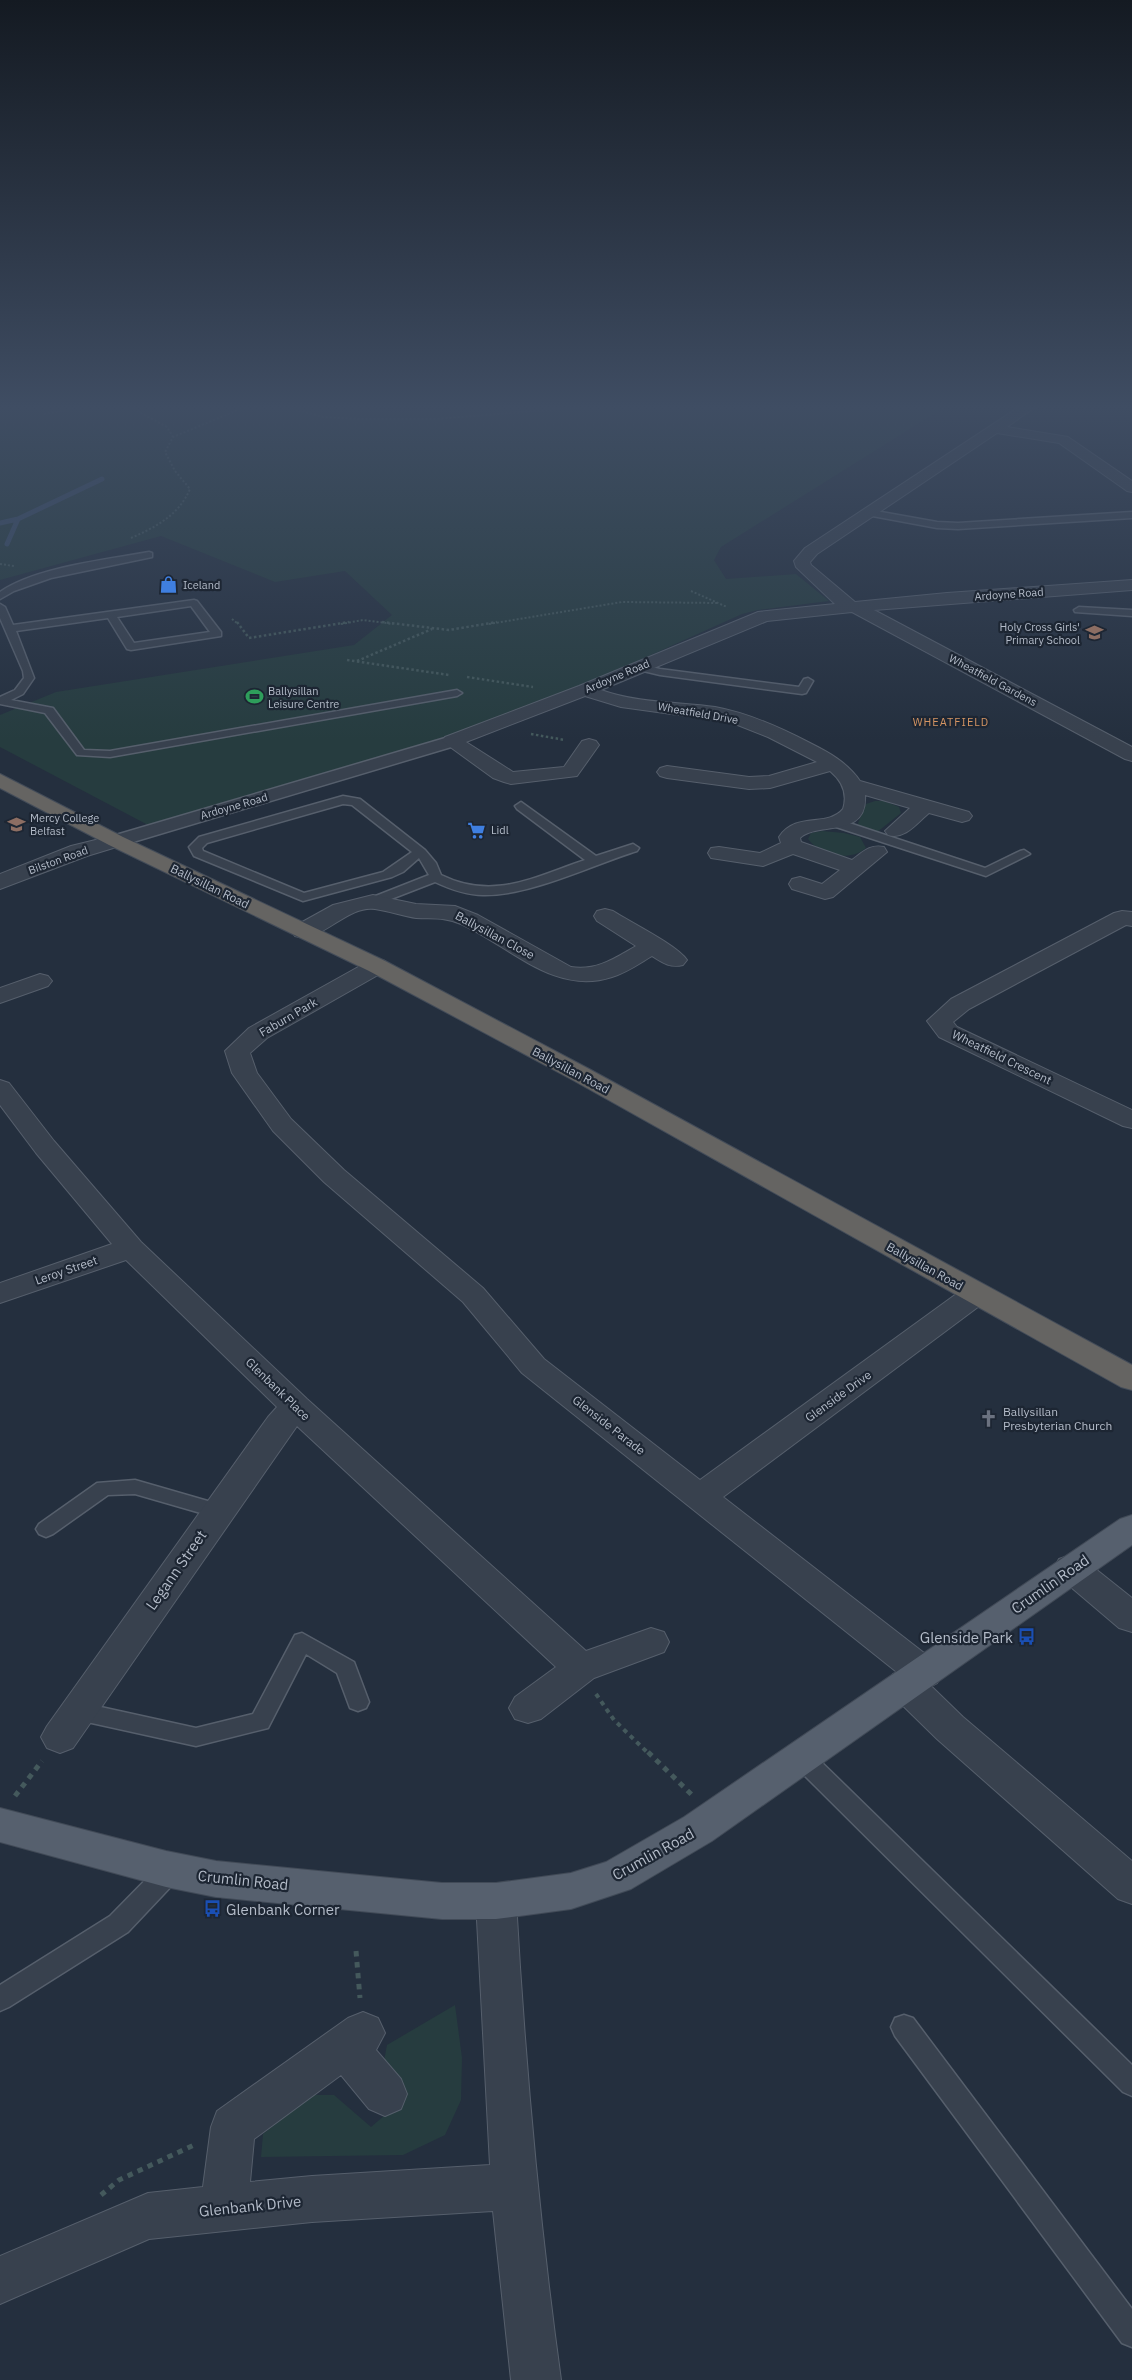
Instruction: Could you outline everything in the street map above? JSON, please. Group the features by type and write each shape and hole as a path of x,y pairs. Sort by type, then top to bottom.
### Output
{"highway":[{"name":"Ballysillan Road","path":"0,780 116,841 377,966 580,1074 1132,1379"}],"main road":[{"name":"Crumlin Road","path":"6,1813 171,1870 216,1879 442,1901 496,1901 571,1892 616,1876 716,1818 1071,1568 1132,1528"}],"street":[{"name":"Wheatfield Gardens","path":"862,518 811,551 802,561 804,567 845,604 1018,692 1132,755"},
{"name":"Ardoyne Road","path":"116,841 452,741 586,690 764,616 1132,585"},
{"name":"Wheatfield Drive","path":"586,690 610,698 735,718 779,736 832,764 844,772 853,785"},
{"path":"452,741 500,774 511,778 570,772 590,745"},
{"path":"667,772 749,783 770,782 832,764"},
{"path":"853,785 962,816"},
{"path":"792,846 790,837 798,829 843,820 853,811 856,796 853,785"},
{"path":"895,831 925,806"},
{"name":"Bilston Road","path":"0,882 79,850 116,841"},
{"path":"719,853 763,860 792,846 855,868"},
{"path":"800,884 825,892 876,852"},
{"name":"Ballysillan Close","path":"303,931 341,910 373,902 416,911 447,911 470,920 565,974 584,976 606,972 652,946"},
{"path":"605,916 675,960"},
{"name":"Wheatfield Crescent","path":"1132,919 1122,918 960,1004 939,1021 948,1032 1132,1120"},
{"name":"Faburn Park","path":"313,1157 282,1125 246,1073 237,1051 258,1033 377,966"},
{"path":"0,996 40,981"},
{"name":"Glenbank Place","path":"0,1088 45,1147 131,1248 296,1407 581,1668"},
{"name":"Glenside Parade","path":"313,1157 473,1295 533,1366 700,1497 915,1679"},
{"name":"Leroy Street","path":"0,1293 131,1248"},
{"name":"Glenside Drive","path":"700,1497 976,1294"},
{"name":"Legann Street","path":"69,1724 279,1425 296,1407"},
{"path":"1071,1568 1132,1618"},
{"path":"528,1708 581,1668 651,1642"},
{"path":"915,1679 950,1728 1132,1886"},
{"path":"496,1901 513,2187 522,2284 536,2380"},
{"path":"224,2208 233,2127 354,2040 385,2094"},
{"name":"Glenbank Drive","path":"0,2280 148,2216 312,2199 513,2187"}],"lane":[{"path":"896,518 937,526 1083,518"},
{"path":"0,596 12,588 39,579 149,555"},
{"path":"9,629 194,603 217,634 131,648 111,615"},
{"path":"1079,610 1132,613"},
{"path":"0,701 20,692 29,678 28,671 1,611"},
{"path":"639,667 660,672 802,691 808,681"},
{"path":"0,701 49,710 81,753 110,754 457,693"},
{"path":"421,853 408,856 394,872 318,895 303,897 198,853 195,848 203,840 334,802 351,800 421,853 430,863 436,877 453,887 476,892 505,891 633,848"},
{"path":"521,806 595,861"},
{"path":"834,822 986,872 1024,854"},
{"path":"373,902 436,877"},
{"path":"46,1529 104,1488 135,1487 218,1511"},
{"path":"69,1724 196,1737 260,1721 302,1641 346,1668 358,1702"},
{"path":"802,1758 1132,2082"},
{"path":"0,1999 120,1924 171,1870"},
{"path":"904,2027 1132,2333"}],"path":[{"path":"126,540 149,530 167,518"},
{"path":"691,590 755,620"},
{"path":"209,623 234,619 249,638 363,620 449,630 622,602 719,603"},
{"path":"356,662 432,629"},
{"path":"581,1668 614,1720 716,1818"},
{"path":"6,1813 69,1724"},
{"path":"354,2040 356,1951"}],"green space":[{"path":"0,518 767,518 721,547 714,560 726,579 796,574 829,601 758,610 742,614 602,677 468,730 265,794 148,825 0,747 0,715 56,692 354,645 392,615 345,571 275,582 161,536 0,580"},
{"path":"884,801 899,807 901,813 876,833 859,827 858,823 866,804"},
{"path":"822,831 860,837 866,848 852,855 844,856 820,850 808,839 811,833"},
{"path":"455,2005 462,2058 461,2100 445,2135 403,2155 261,2157 263,2134 312,2095 334,2095 371,2127 398,2104 383,2066 387,2045"}],"waterway":[{"path":"0,523 18,519"},
{"path":"7,544 18,519"}],"place":[{"name":"Iceland","path":"169,585"},
{"name":"Holy Cross Girls' Primary School","path":"1094,633"},
{"name":"Ballysillan Leisure Centre","path":"254,697"},
{"name":"Mercy College Belfast","path":"16,824"},
{"name":"Lidl","path":"477,830"},
{"name":"Ballysillan Presbyterian Church","path":"989,1418"},
{"name":"Glenside Park","path":"1027,1637"},
{"name":"Glenbank Corner","path":"212,1909"}],"district":[{"name":"WHEATFIELD","path":"951,722"}]}
